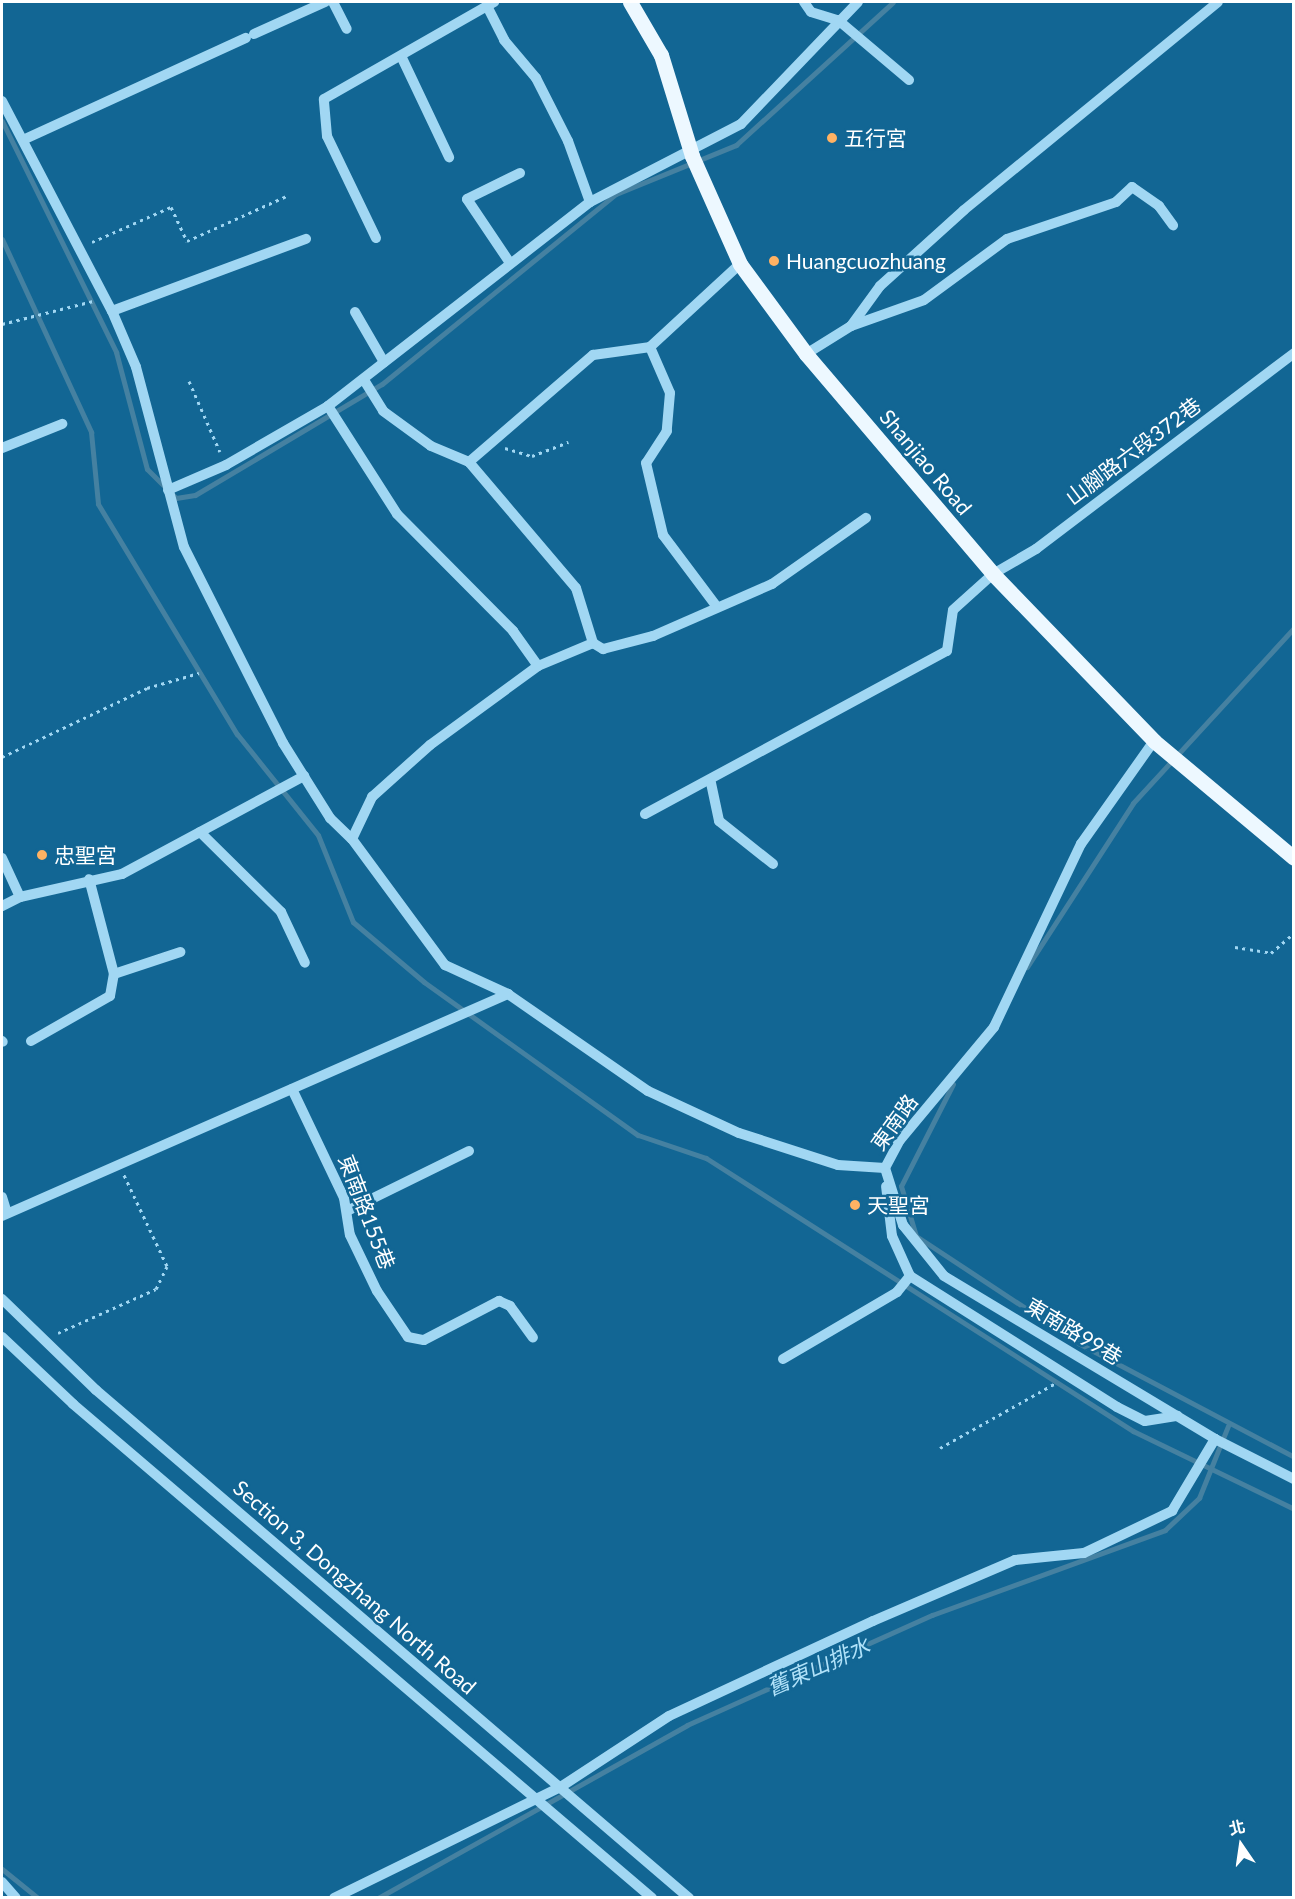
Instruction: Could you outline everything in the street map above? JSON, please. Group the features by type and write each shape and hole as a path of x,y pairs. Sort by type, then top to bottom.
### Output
{"main road":[{"path":"630,2 661,55 691,153"},
{"name":"Shanjiao Road","path":"691,153 740,264 806,354 993,574 1158,745 1293,858"}],"street":[{"path":"26,139 325,2"},
{"path":"333,2 347,29"},
{"path":"804,2 811,12 838,20 909,80"},
{"path":"168,490 226,465 328,406 590,202 691,153 741,124 838,20 858,2"},
{"path":"851,326 880,286 963,210 1218,2"},
{"path":"376,238 327,136 324,99 402,58 490,4 504,40 536,78 568,141 590,202"},
{"path":"402,58 449,157"},
{"name":"東南路","path":"2,101 26,139 112,311 136,367 184,547 304,776 330,818 352,839 445,964 508,994 648,1091 729,1128 838,1165 885,1168 900,1140 994,1027 1082,844 1158,745"},
{"path":"510,263 467,199 520,173"},
{"path":"806,354 851,326 924,300 1007,239 1116,202 1132,187 1159,206 1173,225"},
{"path":"112,311 306,239"},
{"path":"469,462 496,442 593,355 650,347 740,264"},
{"path":"355,312 384,362"},
{"path":"650,347 670,393 667,431 646,463 663,535 717,607"},
{"name":"山腳路六段372巷","path":"711,783 947,651 953,610 993,574 1036,549 1293,353"},
{"path":"364,380 383,411 431,446 469,462 576,588 593,643 603,649 652,636 772,584 866,518"},
{"path":"328,406 397,514 513,631 538,666"},
{"path":"2,448 62,424"},
{"path":"352,839 372,797 430,746 538,666 593,643"},
{"path":"2,906 20,897 89,879 122,874 304,776"},
{"path":"645,814 711,783 719,821 773,864"},
{"path":"200,832 281,912 304,963"},
{"path":"2,858 20,897"},
{"path":"31,1041 110,996 114,974 89,879"},
{"path":"114,974 180,952"},
{"path":"2,1197 4,1214 119,1166 508,994"},
{"name":"東南路155巷","path":"292,1089 347,1211 350,1235 377,1291 408,1337 424,1340 499,1301 510,1306 533,1338"},
{"path":"347,1211 470,1151"},
{"path":"885,1168 892,1236 910,1276 1063,1375 1144,1421 1178,1416"},
{"name":"東南路99巷","path":"885,1168 903,1225 944,1276 1215,1439 1293,1479"},
{"path":"783,1359 897,1292 910,1276"},
{"name":"Section 3, Dongzhang North Road","path":"2,1299 43,1340 558,1788 689,1898"},
{"name":"Section 3, Dongzhang North Road","path":"2,1337 73,1404 652,1898"},
{"path":"334,1898 558,1788 669,1716 873,1621 1015,1560 1084,1553 1172,1511 1215,1439"},
{"path":"2,1882 16,1898"}],"path":[{"path":"80,248 171,207 187,241 289,195"},
{"path":"2,324 104,298"},
{"path":"189,381 226,465"},
{"path":"496,442 514,454 532,456 568,441"},
{"path":"2,757 147,688 199,673"},
{"path":"1235,947 1271,953 1293,933"},
{"path":"43,1340 156,1289 167,1266 119,1166"},
{"path":"940,1448 1052,1389 1063,1375"}],"waterway":[{"path":"2,121 116,352 147,469 176,498 195,495 382,384 616,194 736,145 893,2"},
{"path":"2,239 91,432 98,504 237,734 318,835 353,922 424,982 638,1135 706,1158 1133,1431 1294,1509"},
{"path":"1027,967 1133,803 1294,628"},
{"path":"953,1084 901,1186 916,1236 1080,1344 1294,1457"},
{"name":"舊東山排水","path":"378,1898 687,1725 932,1615 1165,1530 1199,1498 1228,1426"},
{"name":"舊東山排水","path":"2,1869 38,1898"}],"place":[{"name":"五行宮","path":"832,138"},
{"name":"Huangcuozhuang","path":"774,261"},
{"name":"忠聖宮","path":"42,855"},
{"name":"天聖宮","path":"855,1205"}]}
